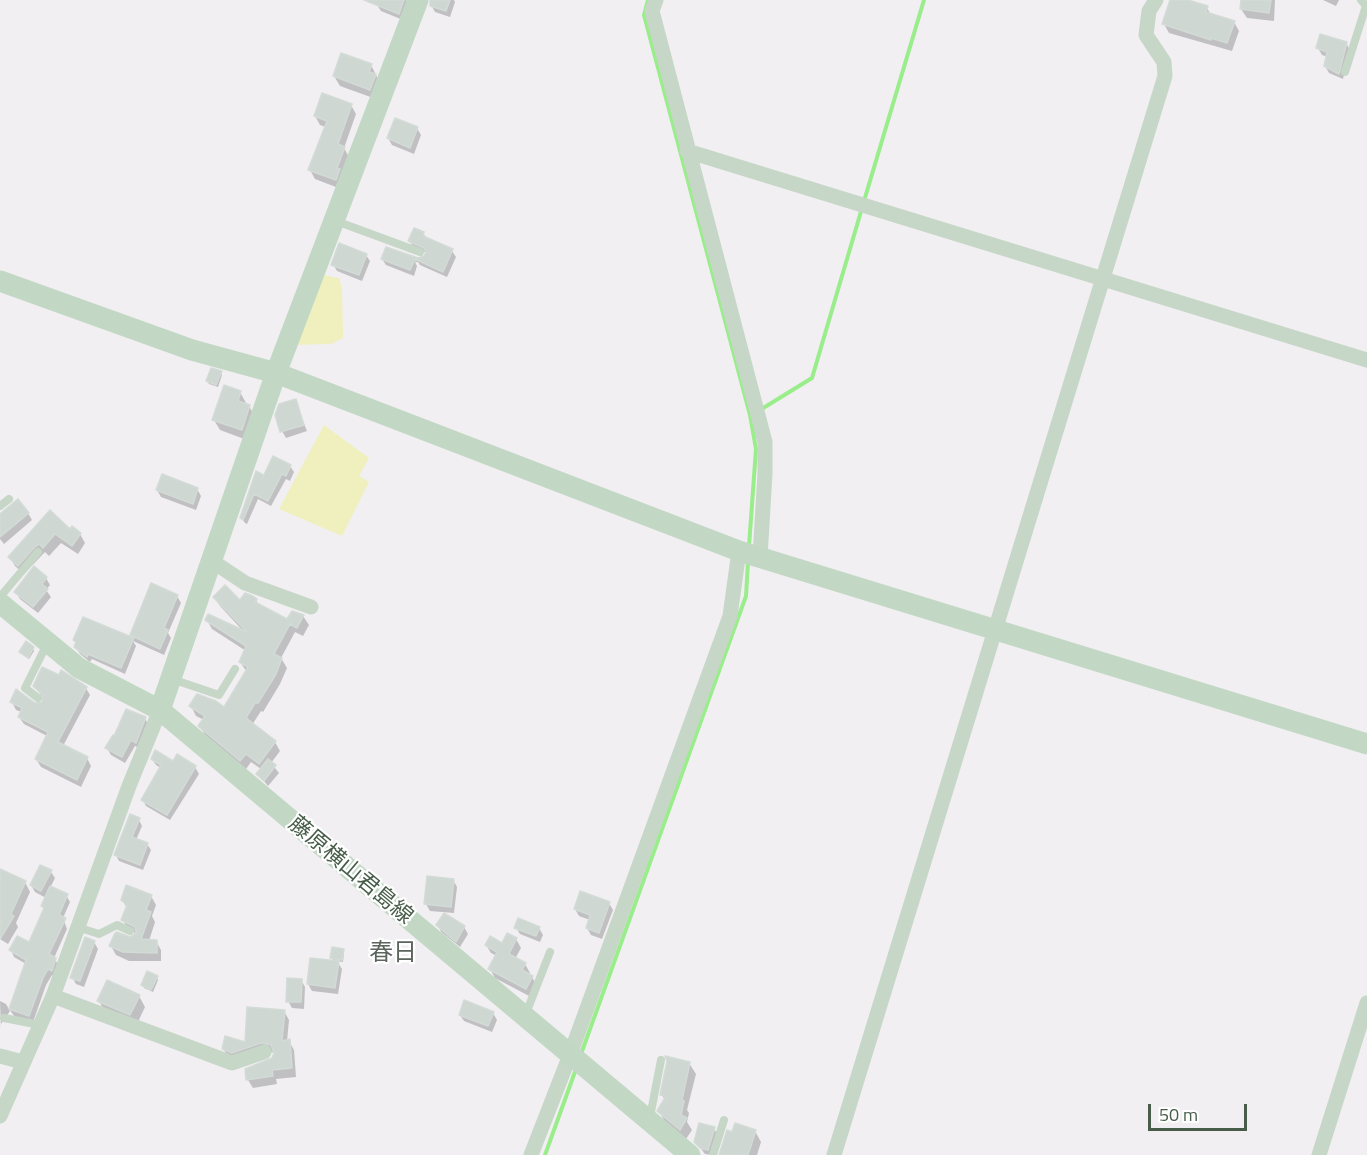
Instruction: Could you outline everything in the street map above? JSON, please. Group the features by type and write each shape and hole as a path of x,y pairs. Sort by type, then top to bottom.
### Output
{"street":[{"path":"0,1116 53,996 129,786 160,710 276,374 418,0"},
{"path":"656,0 652,11 765,442 760,558"},
{"path":"834,1155 1165,76 1164,62 1146,35 1149,11 1156,0"},
{"path":"687,151 1367,360"},
{"path":"0,281 192,350 276,374 739,551 1367,744"},
{"path":"531,1155 570,1055 730,616 739,551"},
{"path":"212,561 245,583 311,608"},
{"name":"藤原横山君島線","path":"0,603 79,668 160,710 690,1155"},
{"path":"53,996 232,1063 264,1052"},
{"path":"1318,1155 1367,1004"},
{"path":"0,1056 23,1062"}],"lane":[{"path":"1346,72 1366,6 1361,0"},
{"path":"334,221 420,252"},
{"path":"0,506 9,499"},
{"path":"0,597 38,552"},
{"path":"38,698 25,688 48,643"},
{"path":"171,679 219,695 235,669"},
{"path":"77,927 99,934 117,925 130,931"},
{"path":"525,1017 550,952"},
{"path":"4,1018 40,1026"},
{"path":"649,1121 662,1060"},
{"path":"713,1155 724,1120"}],"green space":[{"path":"323,275 339,278 342,289 343,338 331,344 293,345"},
{"path":"324,425 369,458 359,476 369,482 342,536 279,509"}],"building":[{"path":"364,0 404,0 399,14"},
{"path":"430,0 450,0 446,11 430,6"},
{"path":"1170,0 1188,0 1208,6 1206,12 1235,21 1227,43 1162,24"},
{"path":"1241,0 1271,0 1269,13 1240,9"},
{"path":"1320,34 1347,42 1339,74 1324,66 1327,52 1316,48"},
{"path":"341,53 372,64 369,72 376,74 370,90 333,76"},
{"path":"322,93 352,104 338,144 345,147 337,168 340,169 336,180 308,170 327,121 314,116"},
{"path":"395,118 418,127 410,148 387,138"},
{"path":"414,228 424,232 423,236 453,249 443,272 415,259 410,270 381,259 386,247 418,258 424,256 426,252 424,248 408,241"},
{"path":"339,243 367,254 359,275 331,265"},
{"path":"211,368 222,371 216,385 206,381"},
{"path":"224,385 241,391 238,401 250,405 242,430 212,420"},
{"path":"296,399 304,425 280,432 275,415 279,404"},
{"path":"273,456 291,465 286,476 282,474 268,501 254,494 243,520 240,518 256,471 263,475 262,479"},
{"path":"162,474 198,488 193,504 156,490"},
{"path":"18,499 29,513 0,537 0,514"},
{"path":"50,510 70,529 72,526 81,533 72,546 55,534 43,548 39,544 34,548 18,566 8,557"},
{"path":"34,566 47,577 42,584 48,589 33,607 14,592"},
{"path":"151,583 178,595 164,628 168,630 160,649 130,635"},
{"path":"225,585 240,600 245,593 253,596 257,599 255,602 287,619 292,611 304,615 297,628 290,624 274,654 282,658 276,674 246,718 276,741 259,764 246,754 240,761 198,726 205,716 189,706 197,694 216,701 224,707 248,667 239,662 246,646 205,620 208,614 247,632 213,597"},
{"path":"83,617 134,638 121,668 88,654 87,657 74,647 76,642 73,640"},
{"path":"26,641 34,647 28,658 19,652"},
{"path":"42,667 59,675 61,670 87,687 58,742 88,757 77,780 35,759 48,732 18,717 22,708 10,702 16,689 35,703 42,702 43,695 33,686"},
{"path":"126,709 146,717 136,743 131,740 122,757 105,748 114,736"},
{"path":"155,750 173,761 177,754 196,766 167,815 141,800 161,765 151,759"},
{"path":"268,759 276,765 264,781 256,774"},
{"path":"130,814 140,818 132,837 148,843 140,865 114,855"},
{"path":"40,865 52,870 41,891 30,885"},
{"path":"0,869 26,881 11,914 14,916 0,939"},
{"path":"427,876 454,879 451,907 424,904"},
{"path":"126,885 152,895 146,910 151,912 141,939 157,940 157,953 123,952 109,946 117,932 130,937 136,933 135,927 121,920 127,905 121,900"},
{"path":"50,886 68,894 59,915 66,918 49,954 56,958 52,971 48,969 43,978 29,1016 9,1009 26,960 9,950 17,936 29,942 44,908 41,906"},
{"path":"580,891 610,902 599,933 586,928 590,915 574,909"},
{"path":"444,913 465,926 456,942 436,925"},
{"path":"518,918 540,927 536,936 514,928"},
{"path":"507,933 517,938 509,954 526,963 522,970 533,976 526,989 488,969 497,952 485,945 490,936 502,943"},
{"path":"85,937 95,941 80,981 70,978"},
{"path":"332,947 344,949 342,960 330,958"},
{"path":"310,958 339,961 335,988 307,984"},
{"path":"147,971 158,976 151,990 141,985"},
{"path":"287,978 302,979 301,1002 286,1002"},
{"path":"107,980 140,995 130,1015 97,1001"},
{"path":"464,1000 494,1012 488,1026 459,1015"},
{"path":"247,1007 285,1010 282,1041 290,1039 292,1068 272,1070 273,1076 246,1080 245,1069 272,1058 274,1053 271,1045 261,1043 232,1053 222,1049 225,1036 245,1042"},
{"path":"665,1056 690,1062 681,1115 687,1118 680,1130 657,1111 666,1096 660,1095 667,1061"},
{"path":"699,1123 715,1127 708,1150 700,1148 694,1142"},
{"path":"735,1123 756,1130 748,1155 719,1155 727,1130 732,1132"}],"waterway":[{"path":"648,0 644,15 750,415 756,449 749,546"},
{"path":"864,201 924,0"},
{"path":"760,410 812,378 862,208"},
{"path":"581,1054 746,596 748,562"},
{"path":"545,1155 576,1069"}],"district":[{"name":"春日","path":"393,954"}]}
